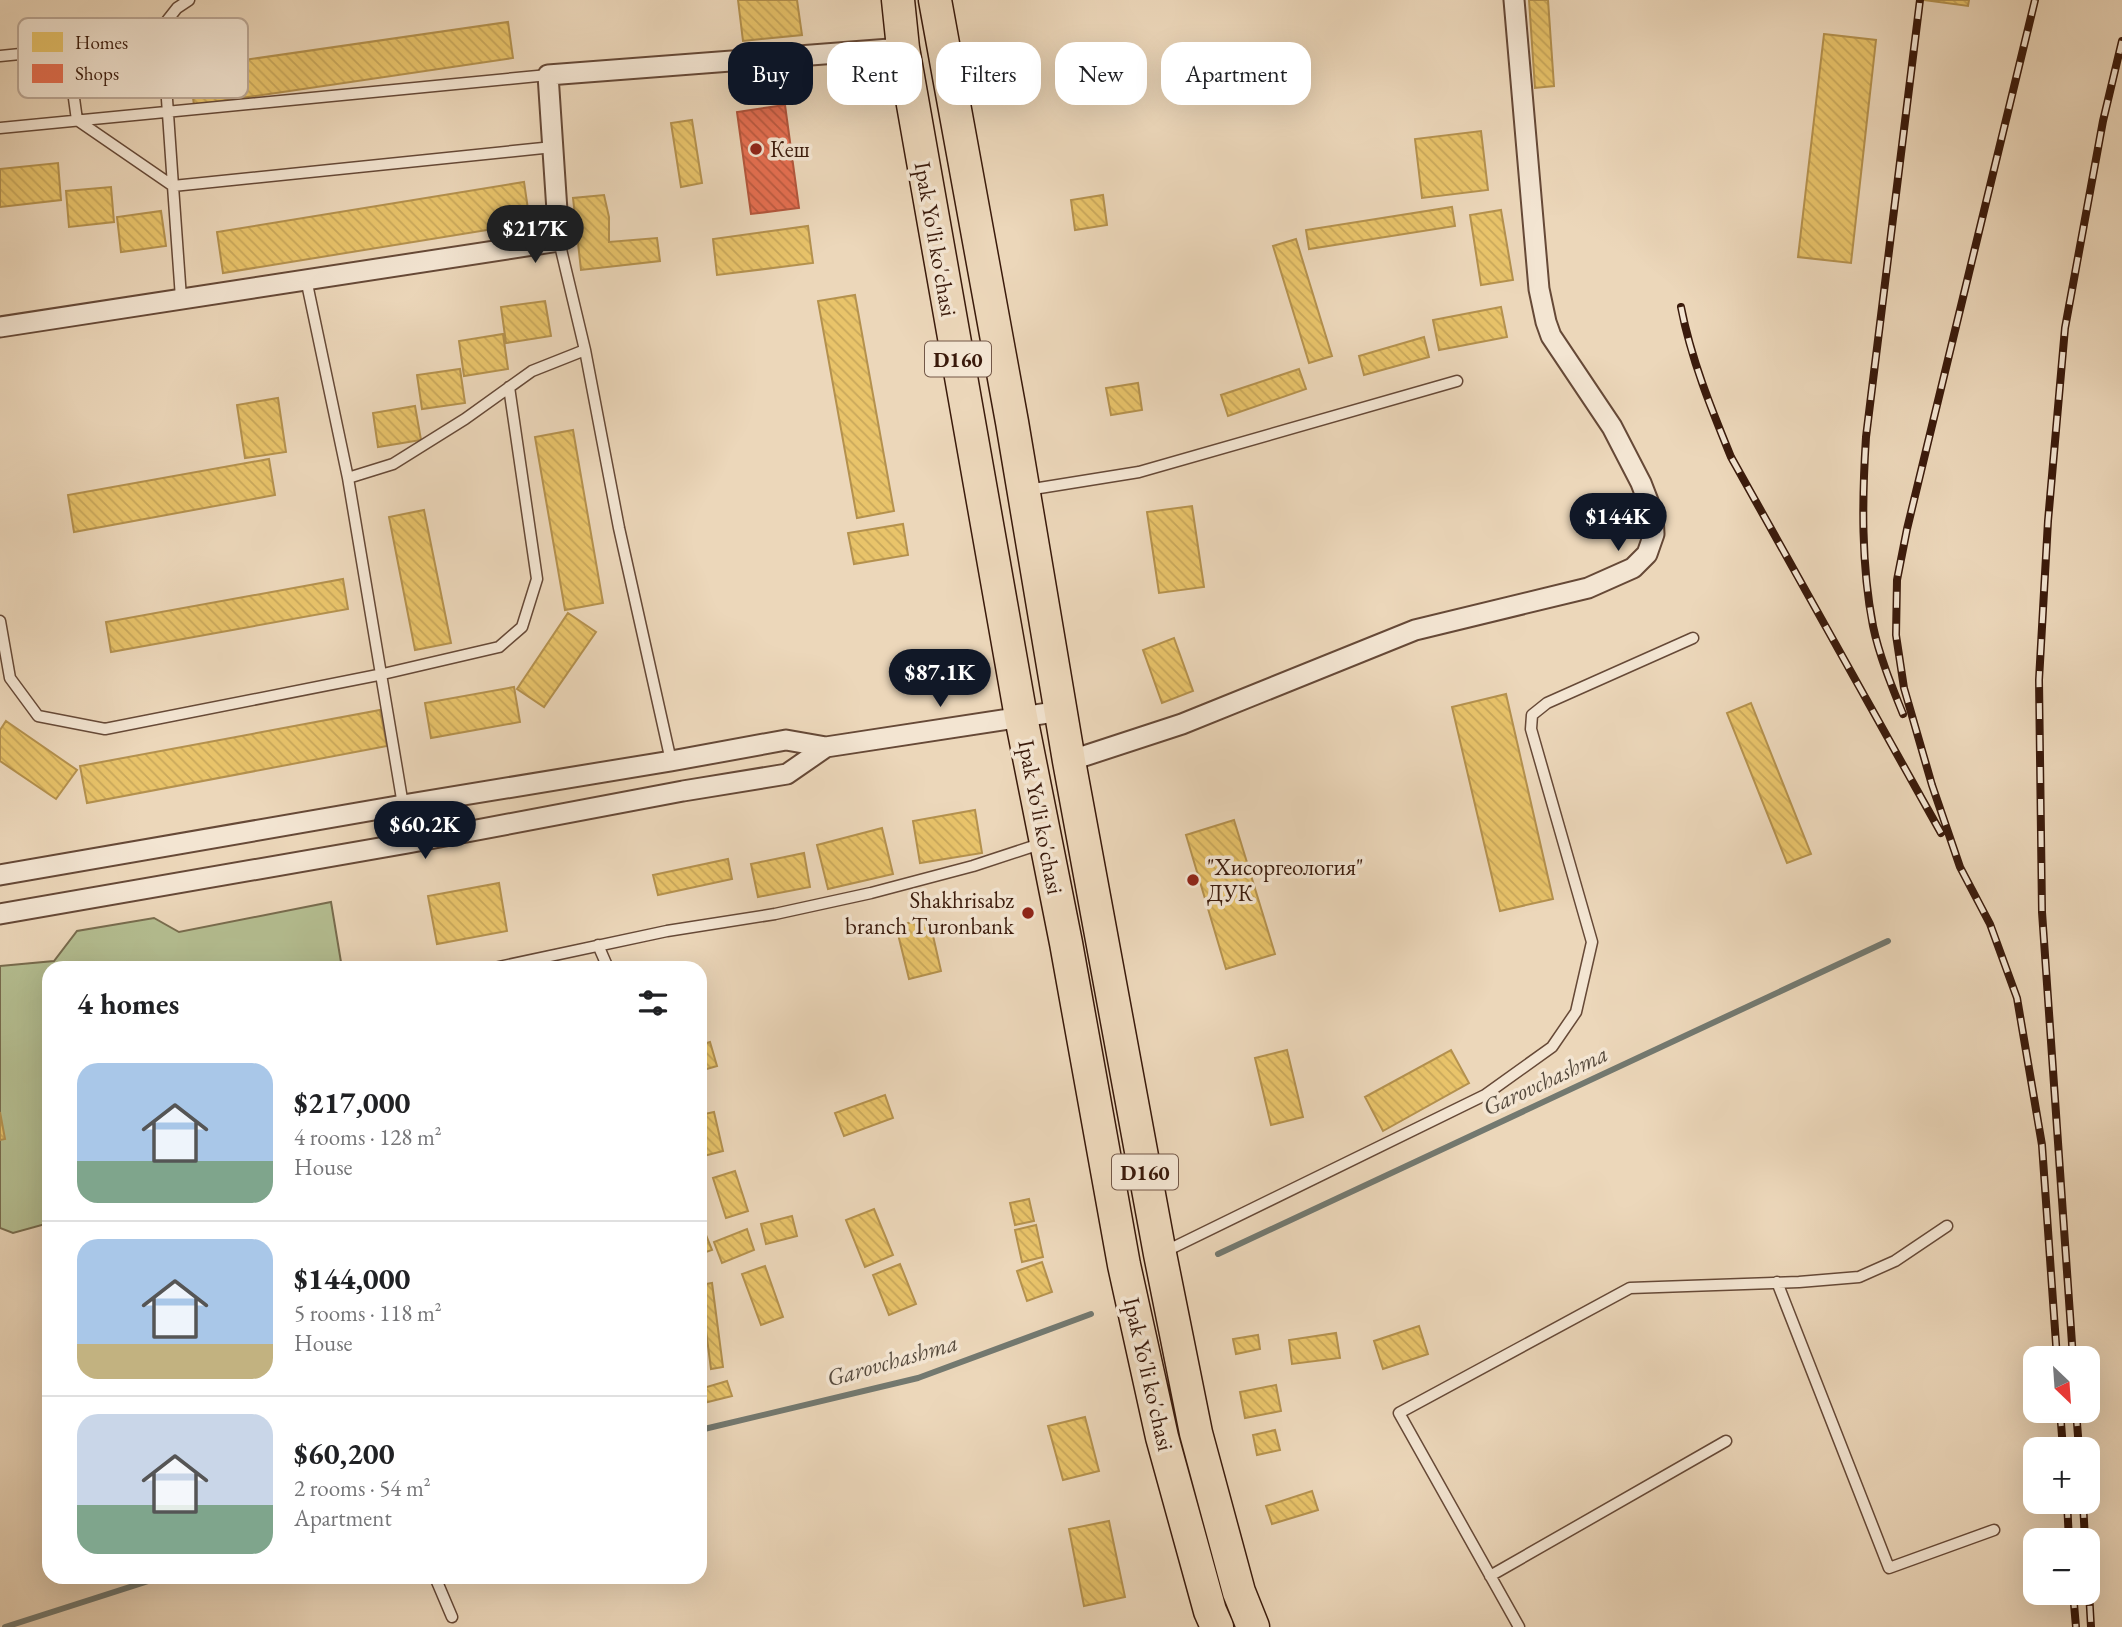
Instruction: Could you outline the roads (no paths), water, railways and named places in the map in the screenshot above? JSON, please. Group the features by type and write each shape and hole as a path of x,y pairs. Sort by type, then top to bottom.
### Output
{"main road":[{"name":"Ipak Yo'li ko'chasi","path":"898,0 902,42"},
{"name":"Ipak Yo'li ko'chasi","path":"935,0 1069,761 1160,1254 1196,1433 1239,1592 1253,1627"},
{"name":"Ipak Yo'li ko'chasi","path":"912,105 1021,718 1047,842 1124,1265 1156,1411 1210,1611 1217,1627"}],"street":[{"path":"1069,761 1182,724 1415,631 1588,588 1633,568 1647,554 1654,534 1653,514 1641,483 1612,428 1551,336 1546,322 1539,289 1514,0"},
{"path":"0,327 559,241 548,75 827,54"},
{"path":"0,875 786,740 826,747 1061,711"},
{"path":"0,914 787,774 826,747"}],"lane":[{"path":"169,18 177,8 189,0"},
{"path":"0,56 18,54"},
{"path":"0,128 548,75"},
{"path":"74,98 77,120 173,186 553,147"},
{"path":"165,98 181,299"},
{"path":"559,241 585,349 619,528 671,761"},
{"path":"306,279 348,478 403,805"},
{"path":"348,478 393,464 465,419 531,371 585,349"},
{"path":"1023,491 1139,472 1457,381"},
{"path":"0,621 10,678 38,716 105,729 383,674 499,647 522,627 537,579 509,387"},
{"path":"1160,1254 1485,1095 1552,1047 1576,1012 1592,942 1531,729 1532,715 1547,703 1693,638"},
{"path":"526,961 667,931 775,914 871,893 973,866 1047,842"},
{"path":"598,945 605,961"},
{"path":"1519,1627 1399,1413 1630,1288 1860,1277 1895,1261 1947,1226"},
{"path":"1777,1282 1889,1568 1994,1530"},
{"path":"1490,1576 1726,1441"},
{"path":"438,1584 452,1617"}],"waterway":[{"name":"Garovchashma","path":"1218,1254 1888,941"},
{"name":"Garovchashma","path":"707,1428 918,1378 1091,1314"},
{"name":"Garovchashma","path":"5,1627 139,1584"}],"railway":[{"path":"1903,714 1882,659 1869,603 1864,556 1864,484 1866,437 1920,0"},
{"path":"2035,0 1907,529 1897,580 1896,635 1904,688 1932,785 1960,867 1990,924 2017,998 2042,1145 2056,1346"},
{"path":"2072,1346 2042,912 2039,680 2048,521 2065,328 2103,121 2122,41"},
{"path":"1681,307 1696,364 1731,457 1941,833"},
{"path":"2061,1423 2062,1437"},
{"path":"2077,1423 2078,1437"},
{"path":"2068,1514 2068,1528"},
{"path":"2084,1514 2084,1528"},
{"path":"2074,1605 2076,1627"},
{"path":"2090,1605 2091,1627"}],"place":[{"name":"Кеш","path":"756,149"},
{"name":"\"Хисоргеология\" ДУК","path":"1193,880"},
{"name":"Shakhrisabz branch Turonbank","path":"1028,913"}]}
